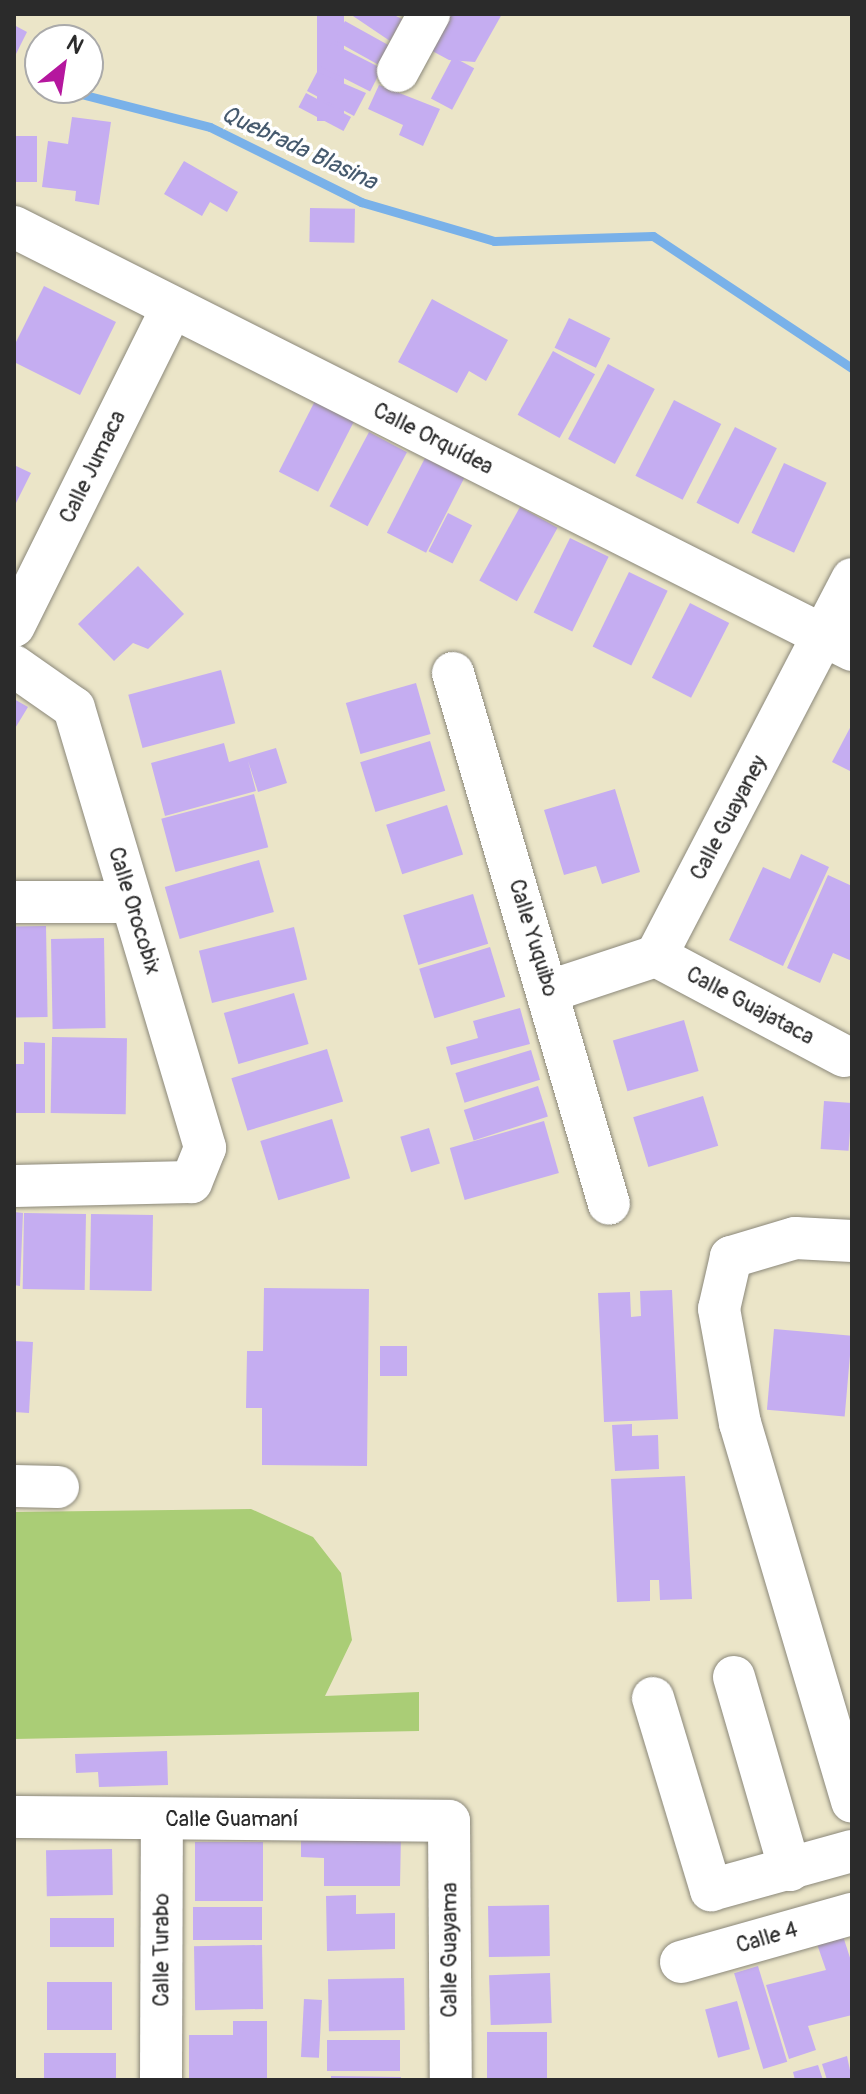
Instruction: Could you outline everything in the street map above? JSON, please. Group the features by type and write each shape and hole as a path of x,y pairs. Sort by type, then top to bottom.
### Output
{"street":[{"path":"398,71 429,14"},
{"name":"Calle Orquídea","path":"14,227 838,643"},
{"name":"Calle Jumaca","path":"14,626 172,308"},
{"name":"Calle Guayaney","path":"656,956 838,643 852,579"},
{"name":"Calle Orocobix","path":"14,666 74,708 205,1148 191,1182 14,1186"},
{"name":"Calle Yuquibo","path":"453,673 550,991 609,1204"},
{"path":"14,902 131,902"},
{"path":"550,991 656,956"},
{"name":"Calle Guajataca","path":"656,956 844,1056"},
{"path":"852,1241 795,1238 731,1257 719,1309 740,1423 852,1802"},
{"path":"14,1486 58,1487"},
{"path":"734,1677 790,1870"},
{"path":"653,1698 711,1890 852,1851"},
{"name":"Calle Guamaní","path":"14,1817 449,1821"},
{"name":"Calle Turabo","path":"161,2080 162,1819"},
{"name":"Calle Guayama","path":"449,1821 451,2080"},
{"name":"Calle 4","path":"681,1962 852,1914"}],"green space":[{"path":"251,1509 313,1537 341,1573 352,1640 325,1696 419,1692 419,1731 14,1739 14,1512"}],"building":[{"path":"317,14 344,14 344,121 317,121"},
{"path":"350,14 392,14 402,19 390,41"},
{"path":"440,14 502,14 475,62 449,60 423,46"},
{"path":"345,21 390,46 380,65 334,40"},
{"path":"14,25 24,30 24,38 14,58"},
{"path":"332,43 382,68 370,92 320,66"},
{"path":"453,57 474,68 452,110 431,98"},
{"path":"317,72 366,93 354,116 307,91"},
{"path":"379,85 440,109 423,146 399,135 403,125 368,109"},
{"path":"306,93 351,117 344,131 298,107"},
{"path":"72,117 111,122 99,205 75,201 76,191 42,187 48,141 68,144"},
{"path":"14,136 37,136 37,182 14,182"},
{"path":"184,161 238,192 227,212 210,202 202,216 164,194"},
{"path":"310,208 355,209 354,243 309,242"},
{"path":"44,286 116,322 80,395 14,362 14,346"},
{"path":"432,299 508,340 486,381 469,371 457,393 398,362"},
{"path":"569,318 610,338 596,368 555,348"},
{"path":"553,351 595,374 560,438 518,415"},
{"path":"608,364 655,389 615,464 568,439"},
{"path":"317,397 356,417 318,492 279,472"},
{"path":"674,400 721,424 683,500 635,476"},
{"path":"735,427 777,448 738,524 696,503"},
{"path":"369,432 407,452 368,526 330,506"},
{"path":"425,458 464,478 426,553 387,533"},
{"path":"784,463 827,483 794,553 751,533"},
{"path":"14,465 31,473 14,507"},
{"path":"520,507 558,528 517,601 479,580"},
{"path":"448,513 472,525 453,564 428,551"},
{"path":"570,538 609,557 572,631 534,613"},
{"path":"138,566 184,614 148,649 133,643 114,661 78,624"},
{"path":"629,572 668,591 631,665 593,647"},
{"path":"690,603 729,623 691,698 652,678"},
{"path":"221,670 235,723 143,748 128,695"},
{"path":"416,683 431,734 360,754 346,703"},
{"path":"14,699 28,707 14,730"},
{"path":"852,724 852,772 832,762"},
{"path":"430,741 445,791 375,812 360,762"},
{"path":"224,743 229,762 276,748 287,783 258,792 248,761 256,791 165,816 151,763"},
{"path":"615,789 640,872 602,884 596,866 564,875 544,810"},
{"path":"254,794 268,847 176,872 161,819"},
{"path":"447,805 463,854 402,874 386,825"},
{"path":"801,854 829,867 783,966 729,940 763,867 790,879"},
{"path":"259,860 274,912 180,939 165,887"},
{"path":"828,875 852,886 852,961 833,953 820,983 787,968"},
{"path":"473,894 488,944 418,965 403,915"},
{"path":"46,926 48,1017 16,1018 14,927"},
{"path":"294,927 307,979 212,1003 199,951"},
{"path":"104,938 106,1028 53,1029 51,939"},
{"path":"490,947 505,997 434,1018 419,969"},
{"path":"294,993 309,1044 238,1064 224,1013"},
{"path":"520,1008 530,1044 451,1065 446,1047 478,1038 473,1021"},
{"path":"684,1020 699,1071 627,1091 613,1040"},
{"path":"52,1037 127,1038 126,1114 51,1113"},
{"path":"24,1042 45,1043 45,1113 14,1113 14,1064 24,1064"},
{"path":"327,1049 343,1102 247,1131 231,1078"},
{"path":"531,1050 540,1080 465,1103 455,1073"},
{"path":"538,1086 548,1116 474,1141 464,1110"},
{"path":"703,1096 718,1146 648,1167 633,1117"},
{"path":"824,1101 852,1103 849,1151 821,1149"},
{"path":"332,1119 350,1178 278,1200 260,1141"},
{"path":"544,1121 559,1173 465,1200 450,1148"},
{"path":"429,1128 440,1163 411,1172 400,1137"},
{"path":"14,1212 23,1213 20,1286 14,1285"},
{"path":"24,1213 86,1214 85,1290 23,1289"},
{"path":"91,1214 153,1215 152,1291 90,1290"},
{"path":"264,1288 369,1289 367,1466 262,1465 262,1408 246,1408 247,1351 263,1351"},
{"path":"672,1290 678,1419 604,1422 598,1293 630,1292 631,1317 641,1316 640,1291"},
{"path":"774,1329 852,1336 845,1416 767,1410"},
{"path":"14,1341 33,1342 29,1413 14,1412"},
{"path":"380,1346 407,1346 407,1376 380,1376"},
{"path":"632,1424 632,1436 658,1435 659,1469 615,1471 612,1425"},
{"path":"685,1476 692,1599 660,1600 659,1580 650,1580 650,1601 617,1602 611,1479"},
{"path":"167,1751 168,1785 99,1787 98,1772 76,1773 75,1754"},
{"path":"301,1834 401,1834 400,1886 324,1886 324,1858 301,1857"},
{"path":"195,1842 263,1842 263,1901 195,1901"},
{"path":"112,1849 113,1895 47,1896 46,1850"},
{"path":"356,1895 356,1914 395,1913 395,1949 327,1951 326,1896"},
{"path":"549,1905 550,1956 489,1957 488,1906"},
{"path":"193,1907 262,1907 262,1940 193,1940"},
{"path":"50,1918 114,1918 114,1947 50,1947"},
{"path":"843,1936 852,1964 852,2015 808,2026 816,2050 789,2059 766,1985 826,1970 817,1944"},
{"path":"262,1945 263,2009 195,2010 194,1946"},
{"path":"758,1966 787,2062 763,2069 734,1973"},
{"path":"550,1973 552,2023 491,2025 489,1975"},
{"path":"404,1978 405,2030 329,2031 328,1979"},
{"path":"47,1982 112,1982 112,2030 47,2030"},
{"path":"304,1999 322,2000 319,2058 301,2057"},
{"path":"737,2001 750,2049 718,2058 705,2010"},
{"path":"233,2021 267,2021 267,2080 189,2080 189,2035 233,2035"},
{"path":"487,2032 547,2032 547,2080 487,2080"},
{"path":"327,2040 400,2040 400,2071 327,2071"},
{"path":"44,2053 116,2053 116,2080 44,2080"},
{"path":"847,2056 852,2080 827,2080 822,2064"},
{"path":"818,2065 823,2080 795,2080 793,2072"},
{"path":"331,2076 401,2077 401,2080 331,2080"}],"waterway":[{"name":"Quebrada Blasina","path":"104,100 210,127 361,202 494,241 653,236 852,368"}]}
